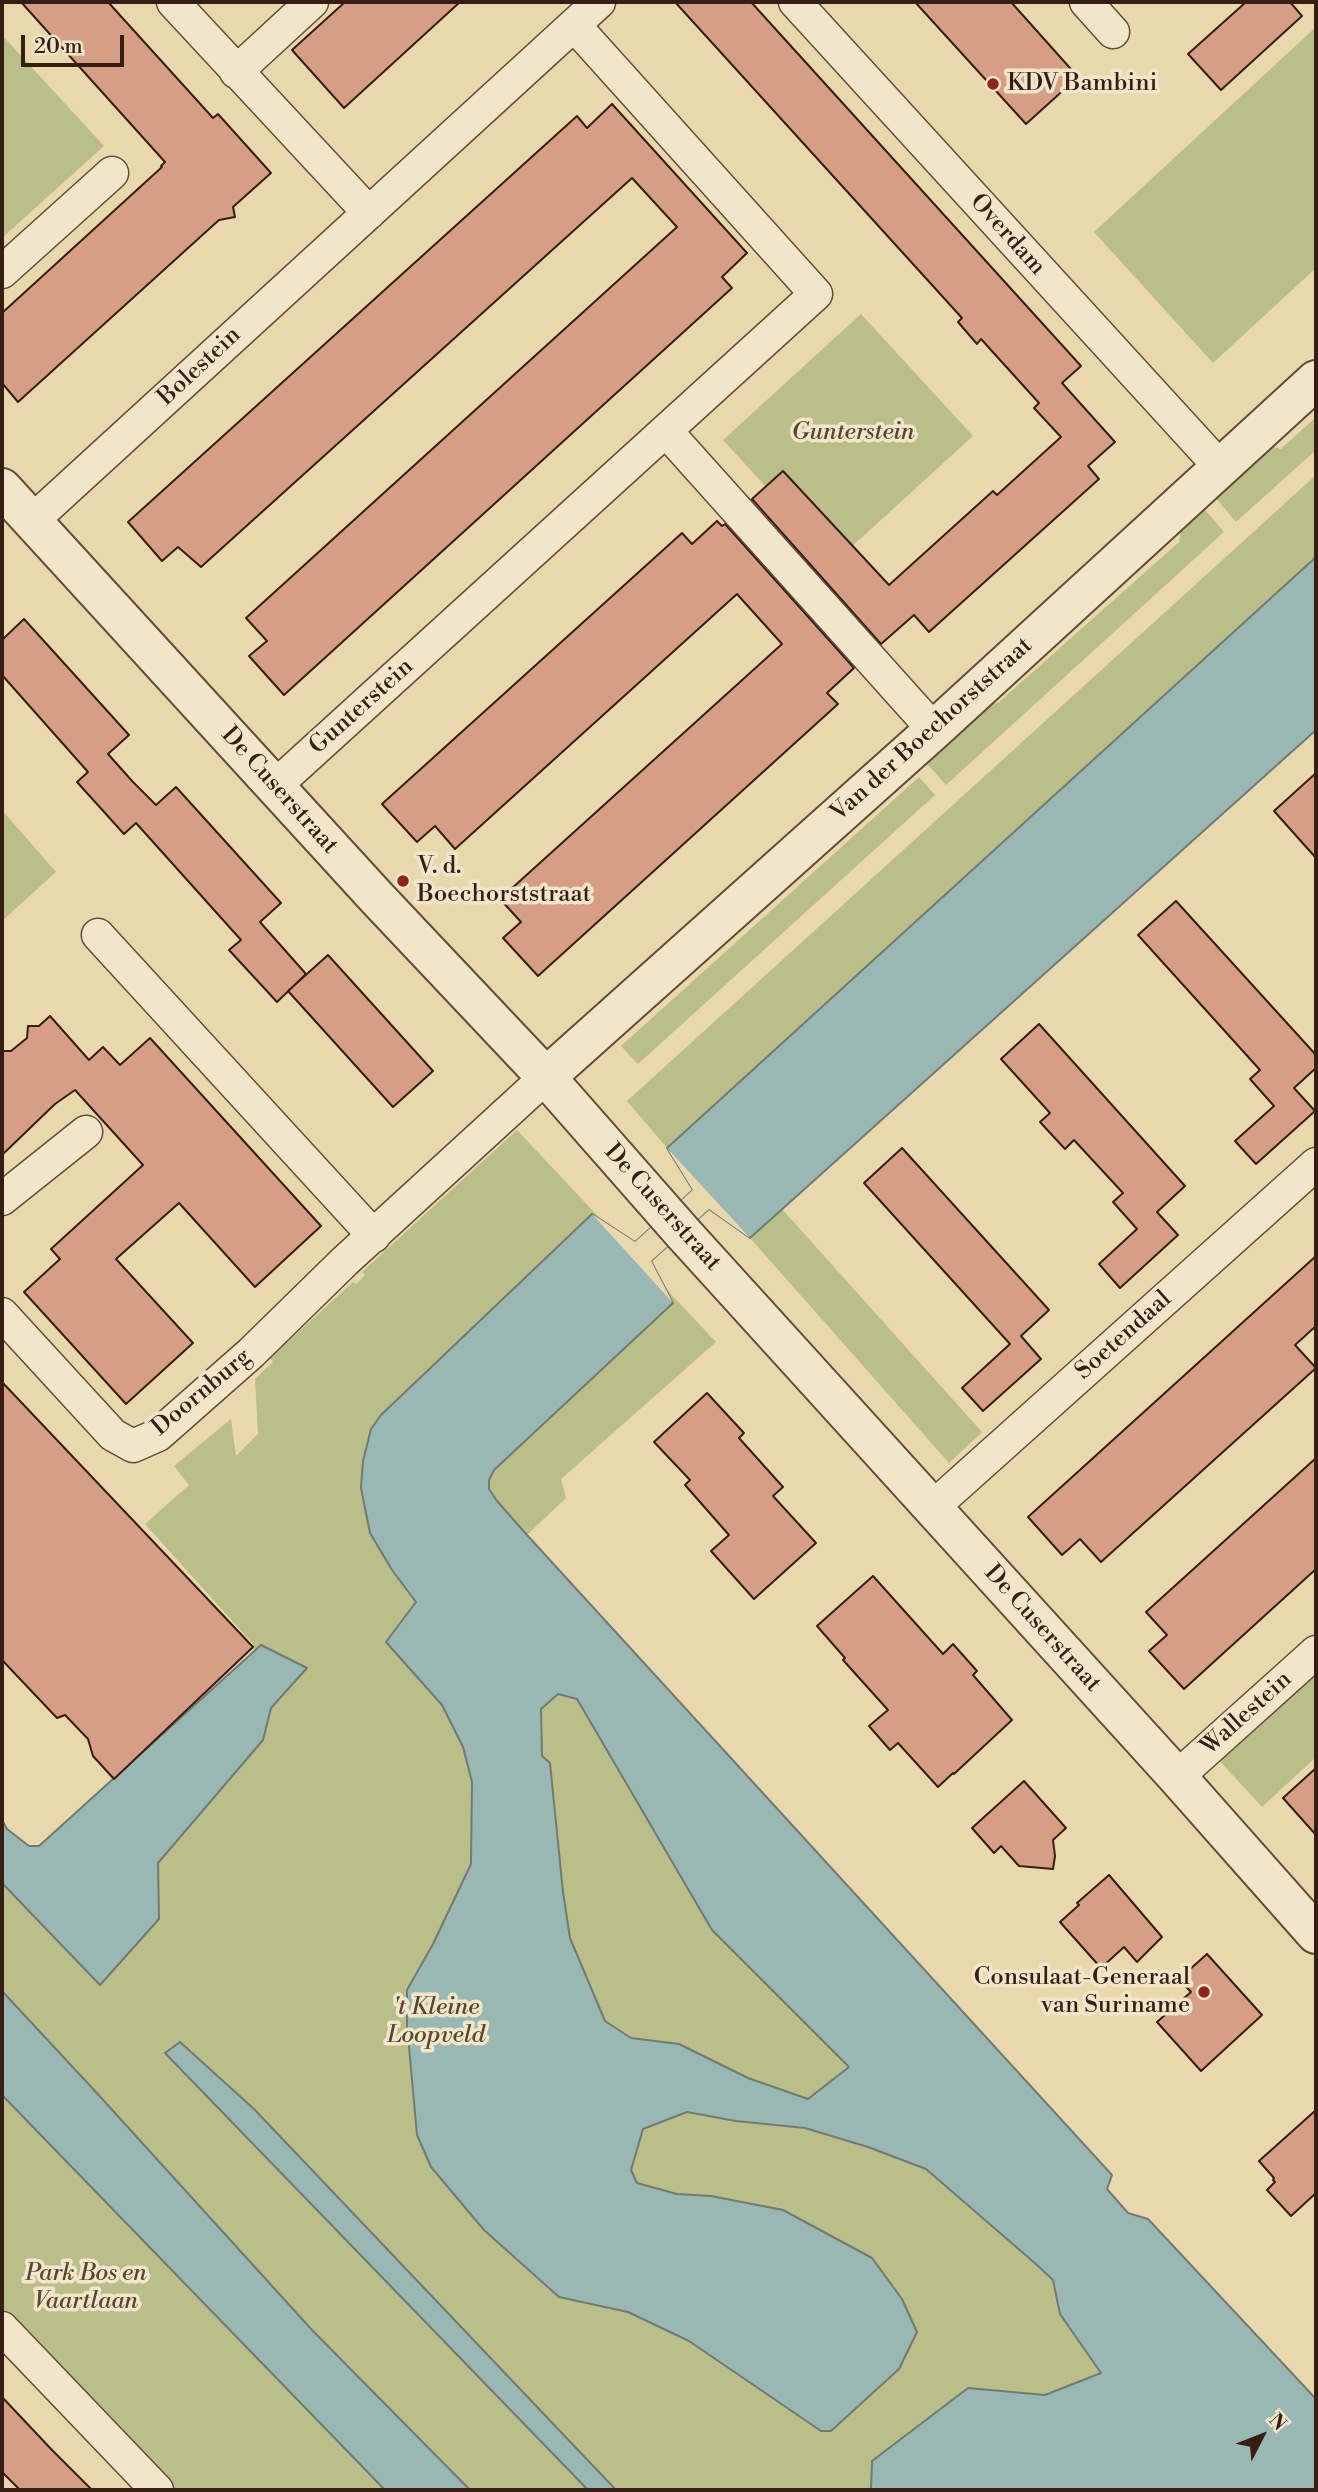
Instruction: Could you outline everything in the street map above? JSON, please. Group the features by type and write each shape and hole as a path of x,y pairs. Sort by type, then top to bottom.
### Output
{"street":[{"path":"173,2 369,213"},
{"name":"Bolestein","path":"32,521 599,2"},
{"name":"Overdam","path":"795,2 1220,467"},
{"path":"1086,2 1113,32"},
{"path":"236,72 293,8"},
{"name":"Gunterstein","path":"275,786 816,294 574,24"},
{"path":"2,272 112,173"},
{"name":"Van der Boechorststraat","path":"545,1077 934,730 1316,380"},
{"path":"666,431 934,730"},
{"name":"De Cuserstraat","path":"2,488 545,1077 1316,1934"},
{"path":"98,935 374,1236"},
{"name":"Doornburg","path":"2,1314 113,1436 133,1446 158,1435 251,1353 545,1077"},
{"path":"2,1199 86,1132"},
{"name":"Soetendaal","path":"932,1508 1316,1164"},
{"name":"Wallestein","path":"1177,1777 1316,1652"},
{"path":"2,2328 157,2490"}],"green space":[{"path":"1316,27 1316,268 1213,363 1094,232"},
{"path":"2,35 104,146 2,238"},
{"name":"Gunterstein","path":"861,314 973,436 848,550 769,490 723,440"},
{"path":"1316,417 1316,450 1236,522 1214,496 1266,445 1281,449"},
{"path":"1316,475 1316,557 667,1148 627,1101"},
{"path":"1200,504 1224,532 946,785 920,756 983,701 998,703 1179,542 1182,525"},
{"path":"919,777 935,795 638,1064 621,1046"},
{"path":"2,810 56,872 2,921"},
{"name":"'t Kleine Loopveld","path":"517,1130 716,1342 561,1479 566,1498 527,1535 514,1521 1033,2236 1133,2382 1148,2490 446,2490 2,2020 2,1863 73,1938 263,1740 253,1644 145,1524 189,1485 174,1466 231,1419 236,1456 258,1434 255,1379 273,1362 270,1358 353,1282 356,1284 365,1275 362,1272"},
{"path":"782,1209 982,1432 949,1463 750,1238"},
{"path":"1316,1656 1316,1757 1262,1807 1215,1756"},
{"name":"Park Bos en Vaartlaan","path":"2,2075 387,2490 166,2490 2,2320"}],"water":[{"path":"1316,557 1316,730 750,1238 709,1209 651,1261 673,1303 494,1470 489,1480 489,1489 527,1535 1112,2175 1107,2189 1128,2213 1148,2219 1316,2399 1316,2490 871,2490 872,2461 968,2388 1045,2395 1101,2373 1060,2314 1053,2280 926,2169 868,2147 805,2128 736,2121 687,2112 643,2129 631,2170 637,2183 677,2194 711,2196 783,2210 872,2258 902,2299 917,2332 899,2369 831,2431 821,2431 689,2341 628,2312 559,2297 484,2230 431,2167 417,2135 407,2025 407,1990 433,1944 471,1864 472,1782 463,1747 442,1705 386,1642 416,1602 392,1570 370,1533 361,1488 363,1461 371,1429 381,1415 592,1214 635,1242 693,1190 667,1148","holes":["558,1694 577,1699 712,1930 849,2067 808,2099 748,2078 679,2044 631,2038 605,2021 570,1938 550,1763 542,1756 541,1709"]},
{"path":"261,1645 307,1668 271,1708 263,1740 158,1863 159,1919 100,1985 2,1883 2,1820 7,1829 29,1846 39,1846"},
{"path":"2,1991 312,2330 470,2490 385,2490 2,2095"},
{"path":"180,2042 254,2109 616,2490 588,2490 165,2053"}],"pier":[{"path":"667,1148 750,1238 709,1209 651,1261 673,1303 592,1214 635,1242 693,1190"}],"building":[{"path":"21,2 108,2 213,118 218,114 271,173 233,207 235,217 219,220 18,402 2,383 2,313 165,162"},
{"path":"345,2 460,2 344,108 292,50"},
{"path":"675,2 751,2 1081,366 1062,383 1115,442 1088,466 1099,479 929,632 914,615 881,644 752,499 783,471 889,585 993,491 997,495 1061,437 1034,408 1039,403 981,339 977,344 958,322 962,318"},
{"path":"915,2 1011,2 1078,77 1026,124"},
{"path":"1246,2 1290,2 1302,16 1221,90 1188,54"},
{"path":"612,104 747,253 722,277 732,288 284,695 249,656 267,641 246,618 677,227 632,178 201,567 178,547 162,561 128,522 577,116 587,128"},
{"path":"717,521 722,526 725,524 854,668 827,693 838,704 538,976 503,938 521,922 500,899 782,644 737,594 455,849 435,826 417,842 382,804 682,533 692,544"},
{"path":"24,619 129,735 108,754 133,782 156,805 176,787 281,903 260,922 306,974 277,1002 229,950 241,940 136,823 124,834 77,782 88,772 2,675 2,640"},
{"path":"1316,773 1316,858 1274,811"},
{"path":"1176,901 1316,1055 1316,1068 1294,1088 1315,1111 1256,1164 1235,1141 1274,1106 1250,1079 1260,1070 1138,935"},
{"path":"328,955 433,1071 393,1107 288,991"},
{"path":"50,1016 89,1060 103,1047 120,1065 150,1038 321,1226 255,1287 179,1203 116,1259 193,1343 126,1404 24,1292 60,1259 51,1249 143,1165 75,1090 55,1104 2,1155 2,1051 11,1051 27,1038 28,1026 39,1026"},
{"path":"1039,1024 1185,1186 1157,1212 1178,1235 1120,1288 1099,1264 1137,1229 1113,1202 1123,1193 1074,1140 1065,1149 1040,1122 1050,1113 1001,1059"},
{"path":"902,1148 1049,1310 1021,1336 1041,1359 983,1411 962,1388 1010,1344 864,1183"},
{"path":"1316,1256 1316,1326 1295,1345 1316,1368 1101,1562 1080,1539 1062,1555 1028,1517"},
{"path":"2,1382 253,1647 114,1779 93,1756 88,1739 65,1715 57,1718 2,1660"},
{"path":"707,1393 744,1433 739,1438 783,1487 773,1496 816,1543 754,1599 711,1551 729,1535 685,1485 690,1480 654,1442"},
{"path":"1316,1458 1316,1569 1184,1689 1149,1651 1167,1635 1146,1612"},
{"path":"873,1576 943,1654 953,1644 977,1671 973,1675 1012,1720 938,1787 898,1743 890,1750 869,1726 888,1710 817,1626"},
{"path":"1316,1768 1316,1835 1283,1798"},
{"path":"1024,1781 1066,1828 1053,1840 1053,1869 1019,1866 1001,1846 994,1853 972,1828"},
{"path":"1109,1875 1162,1937 1137,1962 1124,1947 1101,1968 1060,1922"},
{"path":"1207,1954 1262,2015 1201,2071 1157,2022 1191,1992 1179,1979"},
{"path":"1316,2110 1316,2193 1291,2216 1267,2190 1275,2182 1274,2178 1259,2161"},
{"path":"2,2397 92,2490 20,2490 2,2472"}],"place":[{"name":"KDV Bambini","path":"993,84"},
{"name":"V. d. Boechorststraat","path":"403,881"},
{"name":"Consulaat-Generaal van Suriname","path":"1204,1992"}]}
